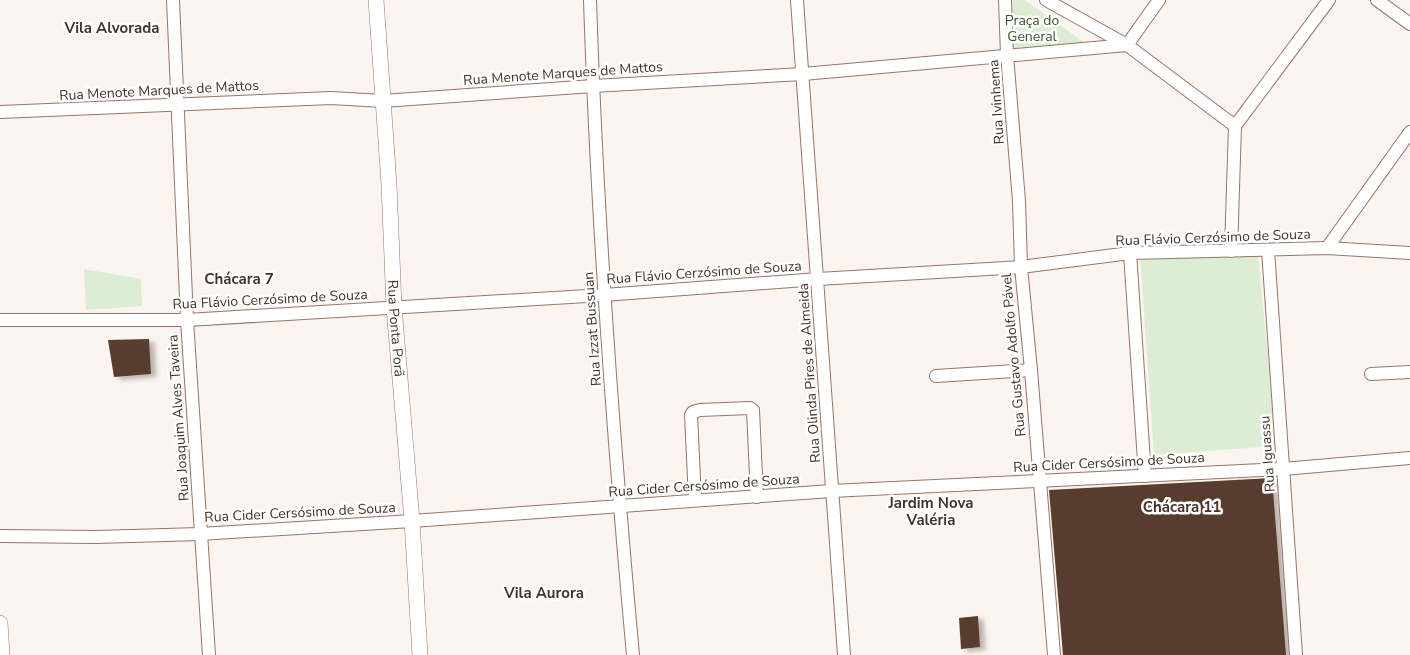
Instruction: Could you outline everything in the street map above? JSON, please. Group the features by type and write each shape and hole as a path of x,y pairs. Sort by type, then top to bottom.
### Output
{"street":[{"name":"Rua Joaquim Alves Taveira","path":"173,0 187,320 208,655"},
{"name":"Rua Ponta Porã","path":"376,0 389,184 394,307 412,521 420,655"},
{"name":"Rua Izzat Bussuan","path":"590,0 604,295 633,655"},
{"name":"Rua Olinda Pires de Almeida","path":"797,0 844,655"},
{"name":"Rua Ivinhema","path":"1005,0 1007,54 1019,201"},
{"path":"1046,0 1127,45 1235,126"},
{"path":"1127,45 1159,0"},
{"path":"1231,251 1235,126 1329,0"},
{"path":"1377,0 1410,24"},
{"name":"Rua Menote Marques de Mattos","path":"0,112 331,98 383,100 803,74 1007,54 1127,45"},
{"path":"1327,248 1410,132"},
{"name":"Rua Gustavo Adolfo Pável","path":"1019,201 1021,267 1054,655"},
{"name":"Rua Flávio Cerzósimo de Souza","path":"0,320 187,320 1021,267 1130,253 1327,248 1410,253"},
{"name":"Rua Iguassu","path":"1268,250 1296,655"},
{"path":"1130,253 1144,476"},
{"path":"936,376 1031,370"},
{"path":"1371,374 1410,372"},
{"path":"695,500 691,415 700,410 750,408 753,410 757,496"},
{"name":"Rua Cider Cersósimo de Souza","path":"0,536 96,537 200,534 831,491 1284,469 1410,458"},
{"path":"0,623 2,655"}],"green space":[{"name":"Praça do General","path":"1013,0 1025,0 1085,43 1012,48"},
{"path":"1257,247 1277,446 1154,455 1140,256"},
{"path":"84,269 141,279 142,306 86,310"}],"building":[{"path":"149,339 151,374 114,377 108,340"},
{"path":"1272,478 1286,655 1063,655 1049,490"},
{"path":"978,616 980,647 961,649 959,618"}],"district":[{"name":"Vila Alvorada","path":"112,28"},
{"name":"Chácara 7","path":"239,279"},
{"name":"Chácara 11","path":"1182,507"},
{"name":"Jardim Nova Valéria","path":"931,512"},
{"name":"Vila Aurora","path":"544,593"}]}
